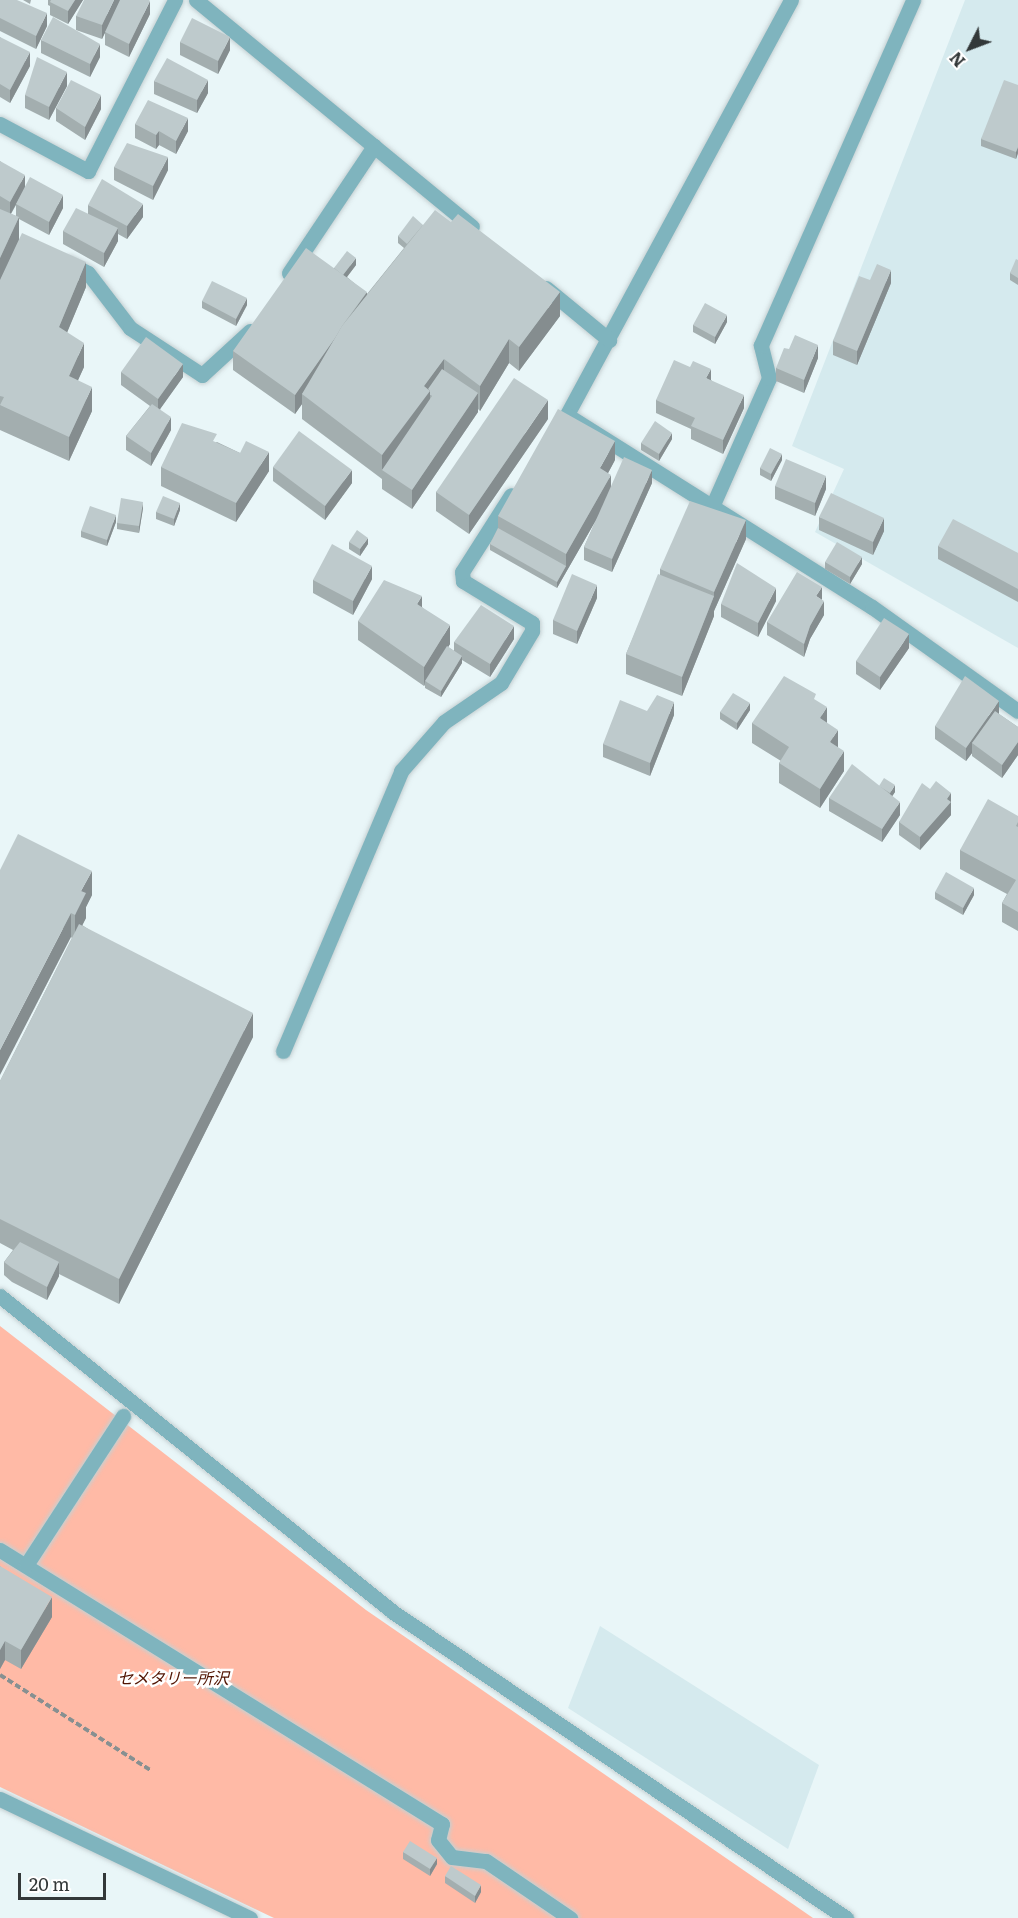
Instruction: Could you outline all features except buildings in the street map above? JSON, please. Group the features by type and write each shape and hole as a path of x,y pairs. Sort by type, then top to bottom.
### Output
{"street":[{"path":"0,124 88,171 175,0"},
{"path":"196,0 482,236"},
{"path":"555,427 567,415 609,340 791,0"},
{"path":"711,508 769,378 761,345 913,0"},
{"path":"276,291 374,146"},
{"path":"59,257 88,273 130,328 202,375 244,340 257,321"},
{"path":"537,280 609,340"},
{"path":"567,415 711,508 872,607 1018,711"},
{"path":"283,1051 400,771 444,722 501,683 532,631 532,623 463,581 462,572 518,485"},
{"path":"0,1296 393,1612 846,1918"},
{"path":"26,1565 123,1416"},
{"path":"0,1550 442,1824 438,1840 452,1857 486,1861 570,1918"},
{"path":"0,1799 250,1918"}],"path":[{"path":"0,1675 150,1770"}],"shaded area":[{"path":"965,0 1018,0 1018,648 815,532 844,469 792,446"},
{"path":"600,1626 819,1765 788,1849 568,1708"}],"green space":[{"name":"セメタリー所沢","path":"0,1326 366,1610 813,1918 274,1918 0,1787"}]}
